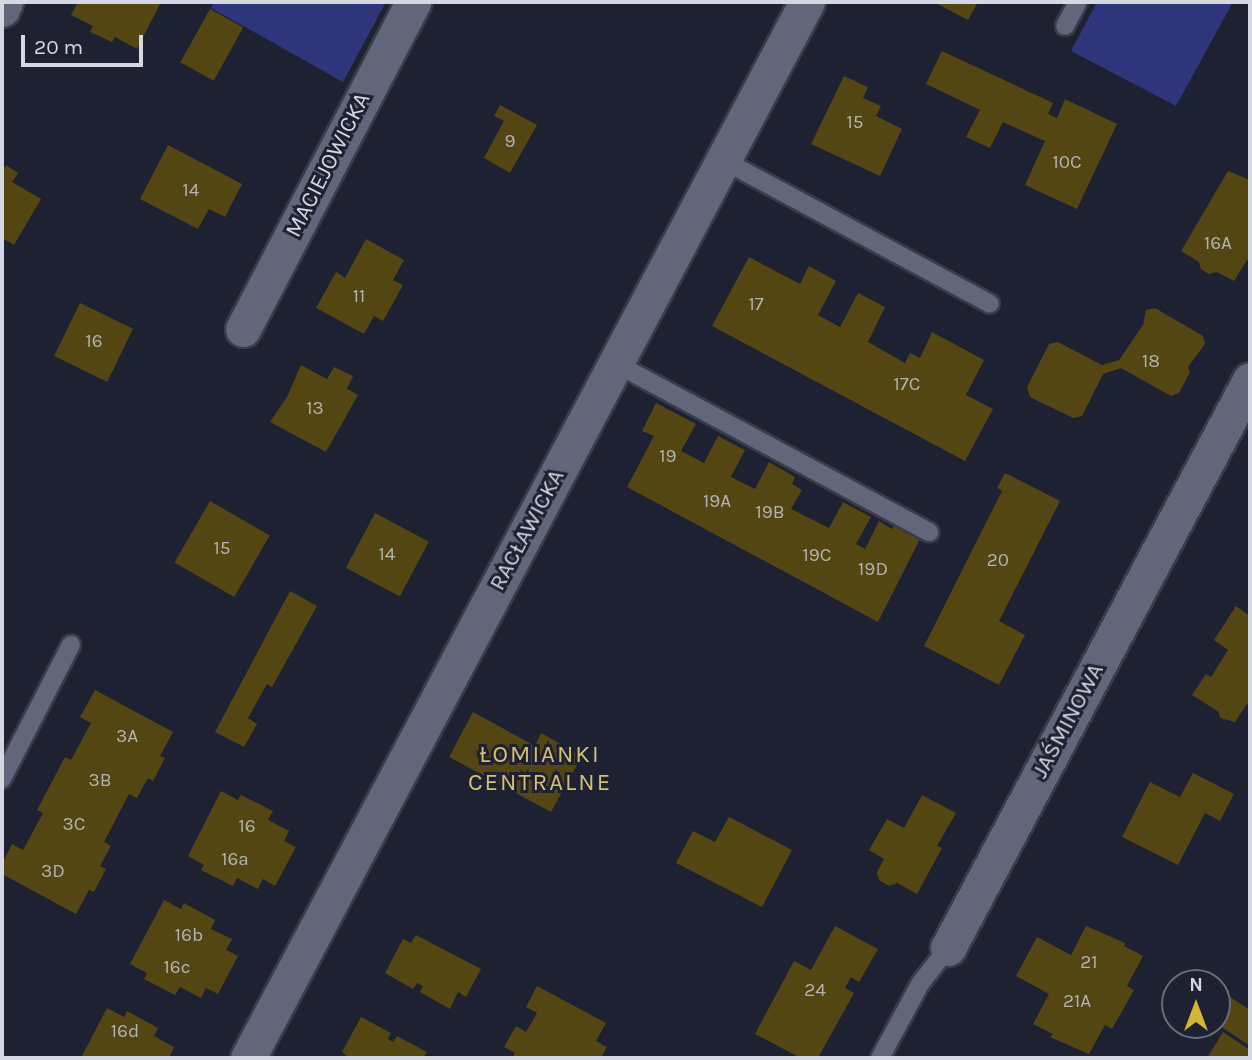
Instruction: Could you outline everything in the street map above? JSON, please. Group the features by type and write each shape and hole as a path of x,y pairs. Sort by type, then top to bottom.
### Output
{"street":[{"path":"2,9 5,2"},
{"name":"MACIEJOWICKA","path":"243,329 413,2"},
{"name":"RACŁAWICKA","path":"248,1058 807,2"},
{"name":"JAŚMINOWA","path":"948,947 1250,380"}],"lane":[{"path":"1065,26 1077,2"},
{"path":"723,160 990,304"},
{"path":"615,363 929,532"},
{"path":"2,779 71,645"},
{"name":"JAŚMINOWA","path":"880,1058 920,984 948,947"}],"shaded area":[{"path":"214,2 386,2 343,82 211,8"},
{"path":"1097,2 1233,2 1176,106 1071,51"}],"building":[{"path":"78,2 161,2 137,49 115,37 112,42 90,32 93,26 71,15"},
{"path":"934,2 978,2 968,20"},
{"path":"210,9 243,27 214,81 180,62"},
{"path":"942,51 1053,103 1048,114 1057,118 1065,99 1117,124 1077,209 1025,185 1045,141 1003,122 990,148 966,137 980,110 926,84"},
{"path":"844,76 868,87 863,98 881,106 876,116 902,129 880,176 811,144"},
{"path":"500,105 537,125 510,173 484,158 504,121 494,116"},
{"path":"168,145 242,184 225,217 209,209 198,229 140,199"},
{"path":"6,165 18,173 12,182 41,199 14,245 2,238 2,172"},
{"path":"1228,171 1250,180 1250,261 1247,260 1234,281 1217,272 1209,274 1201,269 1199,262 1181,251"},
{"path":"366,239 404,260 393,280 403,285 383,321 374,316 364,334 316,308 336,272 345,278"},
{"path":"749,257 800,284 809,266 836,281 818,315 840,327 858,293 885,307 868,342 905,363 910,353 920,358 932,332 984,360 966,395 993,409 965,461 712,326"},
{"path":"80,303 133,329 107,382 54,356"},
{"path":"1155,308 1203,336 1205,344 1188,367 1190,372 1179,393 1171,396 1121,368 1103,374 1082,416 1073,418 1030,397 1027,387 1049,344 1058,342 1102,365 1119,360 1143,325 1146,310"},
{"path":"301,365 327,379 334,367 353,376 347,389 358,395 326,452 270,422 287,397"},
{"path":"656,403 696,424 681,451 704,463 718,436 745,450 731,477 755,489 769,462 795,477 792,484 802,490 791,509 829,528 843,502 871,517 856,544 865,549 879,521 892,529 897,519 923,533 878,622 627,487 654,436 642,431"},
{"path":"1005,473 1060,501 999,621 1025,635 999,685 924,646 1002,491 997,488"},
{"path":"210,501 270,536 234,597 175,562"},
{"path":"375,513 429,542 400,596 346,568"},
{"path":"290,591 317,606 272,687 267,684 248,718 257,724 244,747 215,732"},
{"path":"1236,606 1250,616 1250,706 1247,704 1235,722 1220,718 1219,712 1192,695 1206,674 1211,677 1228,650 1214,640"},
{"path":"95,690 173,732 160,756 165,758 153,781 148,778 137,798 129,794 104,842 111,846 100,866 106,869 94,892 89,890 76,914 2,874 2,864 12,844 23,850 43,813 37,810 65,757 71,760 91,723 80,717"},
{"path":"473,712 535,746 541,733 582,756 551,812 449,757"},
{"path":"1193,773 1234,794 1220,821 1205,813 1178,865 1122,837 1150,782 1180,797"},
{"path":"221,791 238,800 241,795 273,811 268,820 289,831 284,841 296,847 275,886 263,879 258,889 237,878 233,886 201,870 204,865 188,856"},
{"path":"922,795 956,813 937,846 942,848 917,894 897,883 889,886 879,880 877,872 884,859 869,850 887,819 904,828"},
{"path":"729,817 792,850 762,907 676,863 693,831 715,842"},
{"path":"164,900 181,909 184,903 215,920 211,929 232,939 226,950 238,956 218,994 206,988 201,998 180,987 175,995 144,979 147,973 130,964"},
{"path":"835,926 878,949 859,982 851,977 845,988 854,993 818,1058 801,1058 755,1034 794,961 811,970"},
{"path":"1086,926 1125,943 1124,946 1143,956 1127,986 1134,990 1112,1029 1105,1025 1089,1054 1050,1037 1053,1034 1033,1024 1049,994 1016,976 1037,937 1071,955"},
{"path":"416,935 481,969 466,997 458,992 450,1009 420,992 423,986 417,983 413,989 385,973 403,939 411,943"},
{"path":"537,986 606,1023 596,1041 607,1047 601,1058 512,1058 515,1053 504,1047 516,1026 526,1032 537,1013 526,1007"},
{"path":"1231,998 1250,1010 1250,1046 1231,1033"},
{"path":"107,1008 124,1017 127,1011 158,1028 154,1036 174,1047 169,1058 81,1058"},
{"path":"361,1017 391,1033 388,1039 393,1042 397,1036 427,1052 423,1058 349,1058 342,1052"},
{"path":"1231,1037 1250,1050 1250,1058 1207,1058 1219,1039"}],"district":[{"name":"ŁOMIANKI CENTRALNE","path":"540,769"}]}
